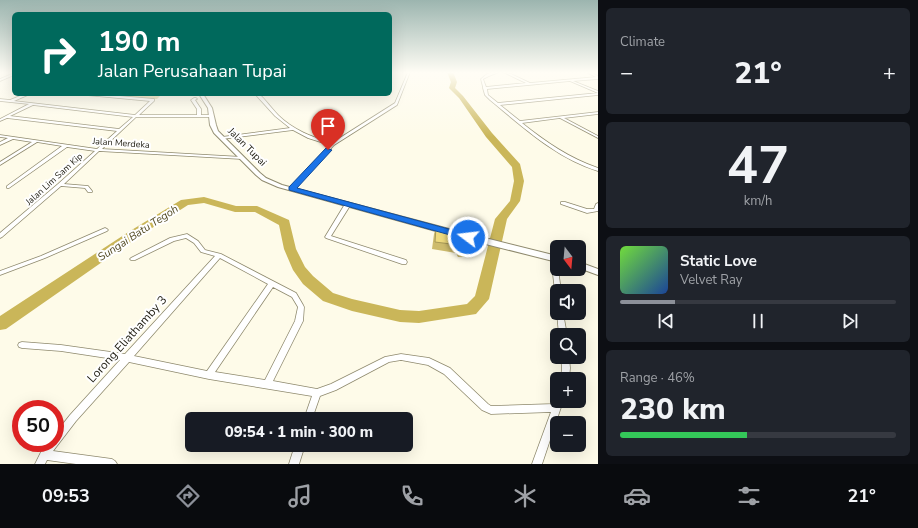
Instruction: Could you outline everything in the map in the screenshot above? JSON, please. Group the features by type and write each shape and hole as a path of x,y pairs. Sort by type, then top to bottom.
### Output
{"main road":[{"name":"Jalan Tupai","path":"203,96 210,108 214,128 222,138 264,179 292,189 480,240 550,257"},
{"path":"586,266 598,270"}],"street":[{"path":"292,189 333,144 394,106 401,94"},
{"path":"486,94 487,96 556,151 583,165 598,170"},
{"path":"497,104 592,94"},
{"path":"11,101 23,96"},
{"name":"Jalan Lim Sam Kip","path":"0,236 60,185 153,100 108,96"},
{"path":"195,99 200,96"},
{"path":"259,96 275,114 295,129 309,137 333,144"},
{"path":"195,99 206,100"},
{"path":"195,99 193,100 199,109 199,116"},
{"path":"0,100 136,116 212,116"},
{"path":"0,120 32,104"},
{"path":"519,122 598,113"},
{"path":"7,117 120,130"},
{"path":"560,118 598,137"},
{"path":"222,138 295,129"},
{"name":"Jalan Merdeka","path":"0,136 98,150 242,158"},
{"path":"0,144 12,138"},
{"path":"0,164 36,141"},
{"path":"9,187 65,146"},
{"path":"211,156 225,154 234,149"},
{"path":"60,185 86,187 90,191"},
{"path":"564,203 587,211 596,210 598,205"},
{"path":"348,204 328,237 404,262"},
{"path":"0,273 105,230"},
{"path":"133,259 172,238 182,236 192,239 203,251 219,255 294,295 301,307 300,321 267,384"},
{"name":"Lorong Eliathamby 3","path":"64,429 219,255"},
{"path":"209,375 272,283"},
{"path":"22,345 61,348 128,358 209,375 316,393 333,387 388,359 401,357 429,362 447,371 484,407 491,410 550,406"},
{"path":"310,412 316,393"},
{"path":"537,464 557,408"},
{"path":"294,464 298,452"},
{"path":"42,460 112,464"}],"shaded area":[{"path":"111,96 160,96 157,99 137,99"}],"building":[{"path":"436,227 461,232 461,235 475,235 475,245 468,244 469,250 461,250 459,245 435,242"}],"waterway":[{"name":"Sungai Batu Tegoh","path":"0,324 134,234 185,202 204,200 235,209 257,209 285,223 290,249 300,270 308,280 328,297 352,305 400,316 419,317 471,310 482,299 501,219 515,201 519,181 517,166 489,135 458,94"}],"route":[{"path":"328,150 292,189 468,237"}]}
